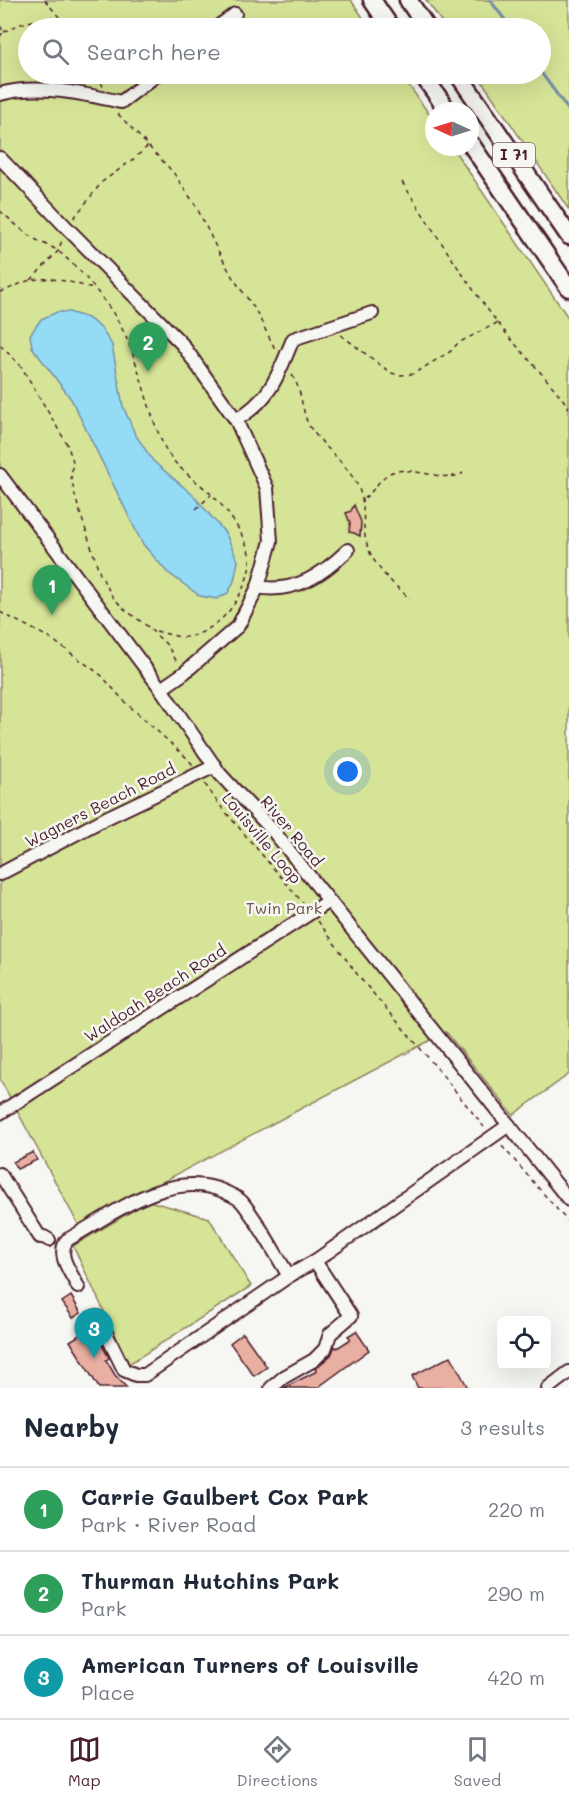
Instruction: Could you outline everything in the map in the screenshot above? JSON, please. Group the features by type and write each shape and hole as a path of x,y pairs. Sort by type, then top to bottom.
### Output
{"highway":[{"path":"372,0 385,18"},
{"path":"408,0 420,18"},
{"path":"429,84 442,102"},
{"name":"I 71","path":"465,84 569,236"},
{"name":"I 71","path":"479,156 569,288"}],"street":[{"path":"230,18 235,14"},
{"path":"0,94 40,90 81,93 121,102 145,84"},
{"path":"0,158 182,344 236,420 267,488 271,541 258,587 238,626 184,673 161,689"},
{"path":"236,420 255,409 268,392 293,339 372,313"},
{"name":"River Road","path":"0,475 161,689 215,766 274,832 569,1200"},
{"path":"258,587 270,590 287,589 314,578 348,550"},
{"name":"Wagners Beach Road","path":"0,874 106,818 215,766"},
{"name":"Waldoah Beach Road","path":"0,1113 329,901"},
{"path":"98,1317 124,1370 141,1376 289,1276 315,1261 509,1125"},
{"path":"0,1174 36,1232 40,1237 49,1240"},
{"path":"78,1287 63,1259 63,1248 67,1240 150,1193 182,1185 201,1184 216,1188 241,1200 289,1276"},
{"path":"271,1388 284,1377 314,1360 325,1349 330,1334 351,1316 315,1261"},
{"path":"548,1388 569,1372"}],"path":[{"path":"45,0 58,18"},
{"path":"0,26 4,32"},
{"path":"0,36 18,26"},
{"path":"102,84 107,99 114,109 173,172 196,206 233,278 255,309 274,348 298,384 303,413 308,424 356,482 363,498 365,535 369,549 385,576 410,599"},
{"path":"31,280 58,250 67,228 94,190 149,145"},
{"path":"402,182 454,263 498,323 569,408"},
{"path":"0,211 34,238 58,250 95,289 117,319 130,347 166,451 212,495 232,518 244,541 250,560 248,574 237,601 222,620 198,634 184,637 152,630"},
{"path":"0,292 31,280 51,279 73,282 95,289"},
{"path":"331,326 391,373 401,375 413,374 451,351 458,343 498,323"},
{"path":"0,345 21,366 67,444 73,461 71,477 76,500 100,574 112,596 167,645 184,673"},
{"path":"363,498 367,497 388,474 395,471 422,471 452,477 463,473"},
{"path":"196,509 212,495"},
{"name":"Louisville Loop","path":"0,612 50,638 101,675 124,701 188,759 218,803 311,912 360,978 569,1223"}],"green space":[{"name":"Twin Park","path":"0,0 351,0 363,18 18,18 18,84 408,84 425,108 425,156 458,156 569,319 569,1074 513,1115 446,1032 79,1226 0,1079"},
{"path":"426,0 569,0 569,210 484,84 551,84 551,18 439,18"},
{"path":"149,1201 209,1218 251,1286 129,1364 73,1246"}],"water":[{"path":"57,312 69,312 88,318 101,328 112,345 123,406 135,434 153,461 193,495 226,534 238,561 234,581 228,593 217,599 200,596 167,572 142,543 71,399 32,347 30,335 41,319"}],"building":[{"path":"354,505 361,522 360,536 349,532 350,523 346,513 351,511"},
{"path":"33,1152 37,1160 17,1169 13,1162"},
{"path":"71,1296 81,1313 73,1318 62,1302"},
{"path":"92,1327 109,1358 106,1360 115,1375 127,1388 99,1388 70,1341"},
{"path":"356,1331 369,1350 317,1388 284,1388 317,1371 315,1369 331,1355 335,1346 337,1348 351,1339 348,1336"},
{"path":"243,1333 267,1367 254,1376 230,1343"},
{"path":"451,1356 468,1388 418,1388 412,1376"}],"waterway":[{"path":"490,0 504,18"},
{"path":"549,84 569,111"}],"place":[{"name":"Thurman Hutchins Park","path":"148,372"},
{"name":"Carrie Gaulbert Cox Park","path":"52,615"},
{"name":"American Turners of Louisville","path":"94,1358"}]}
